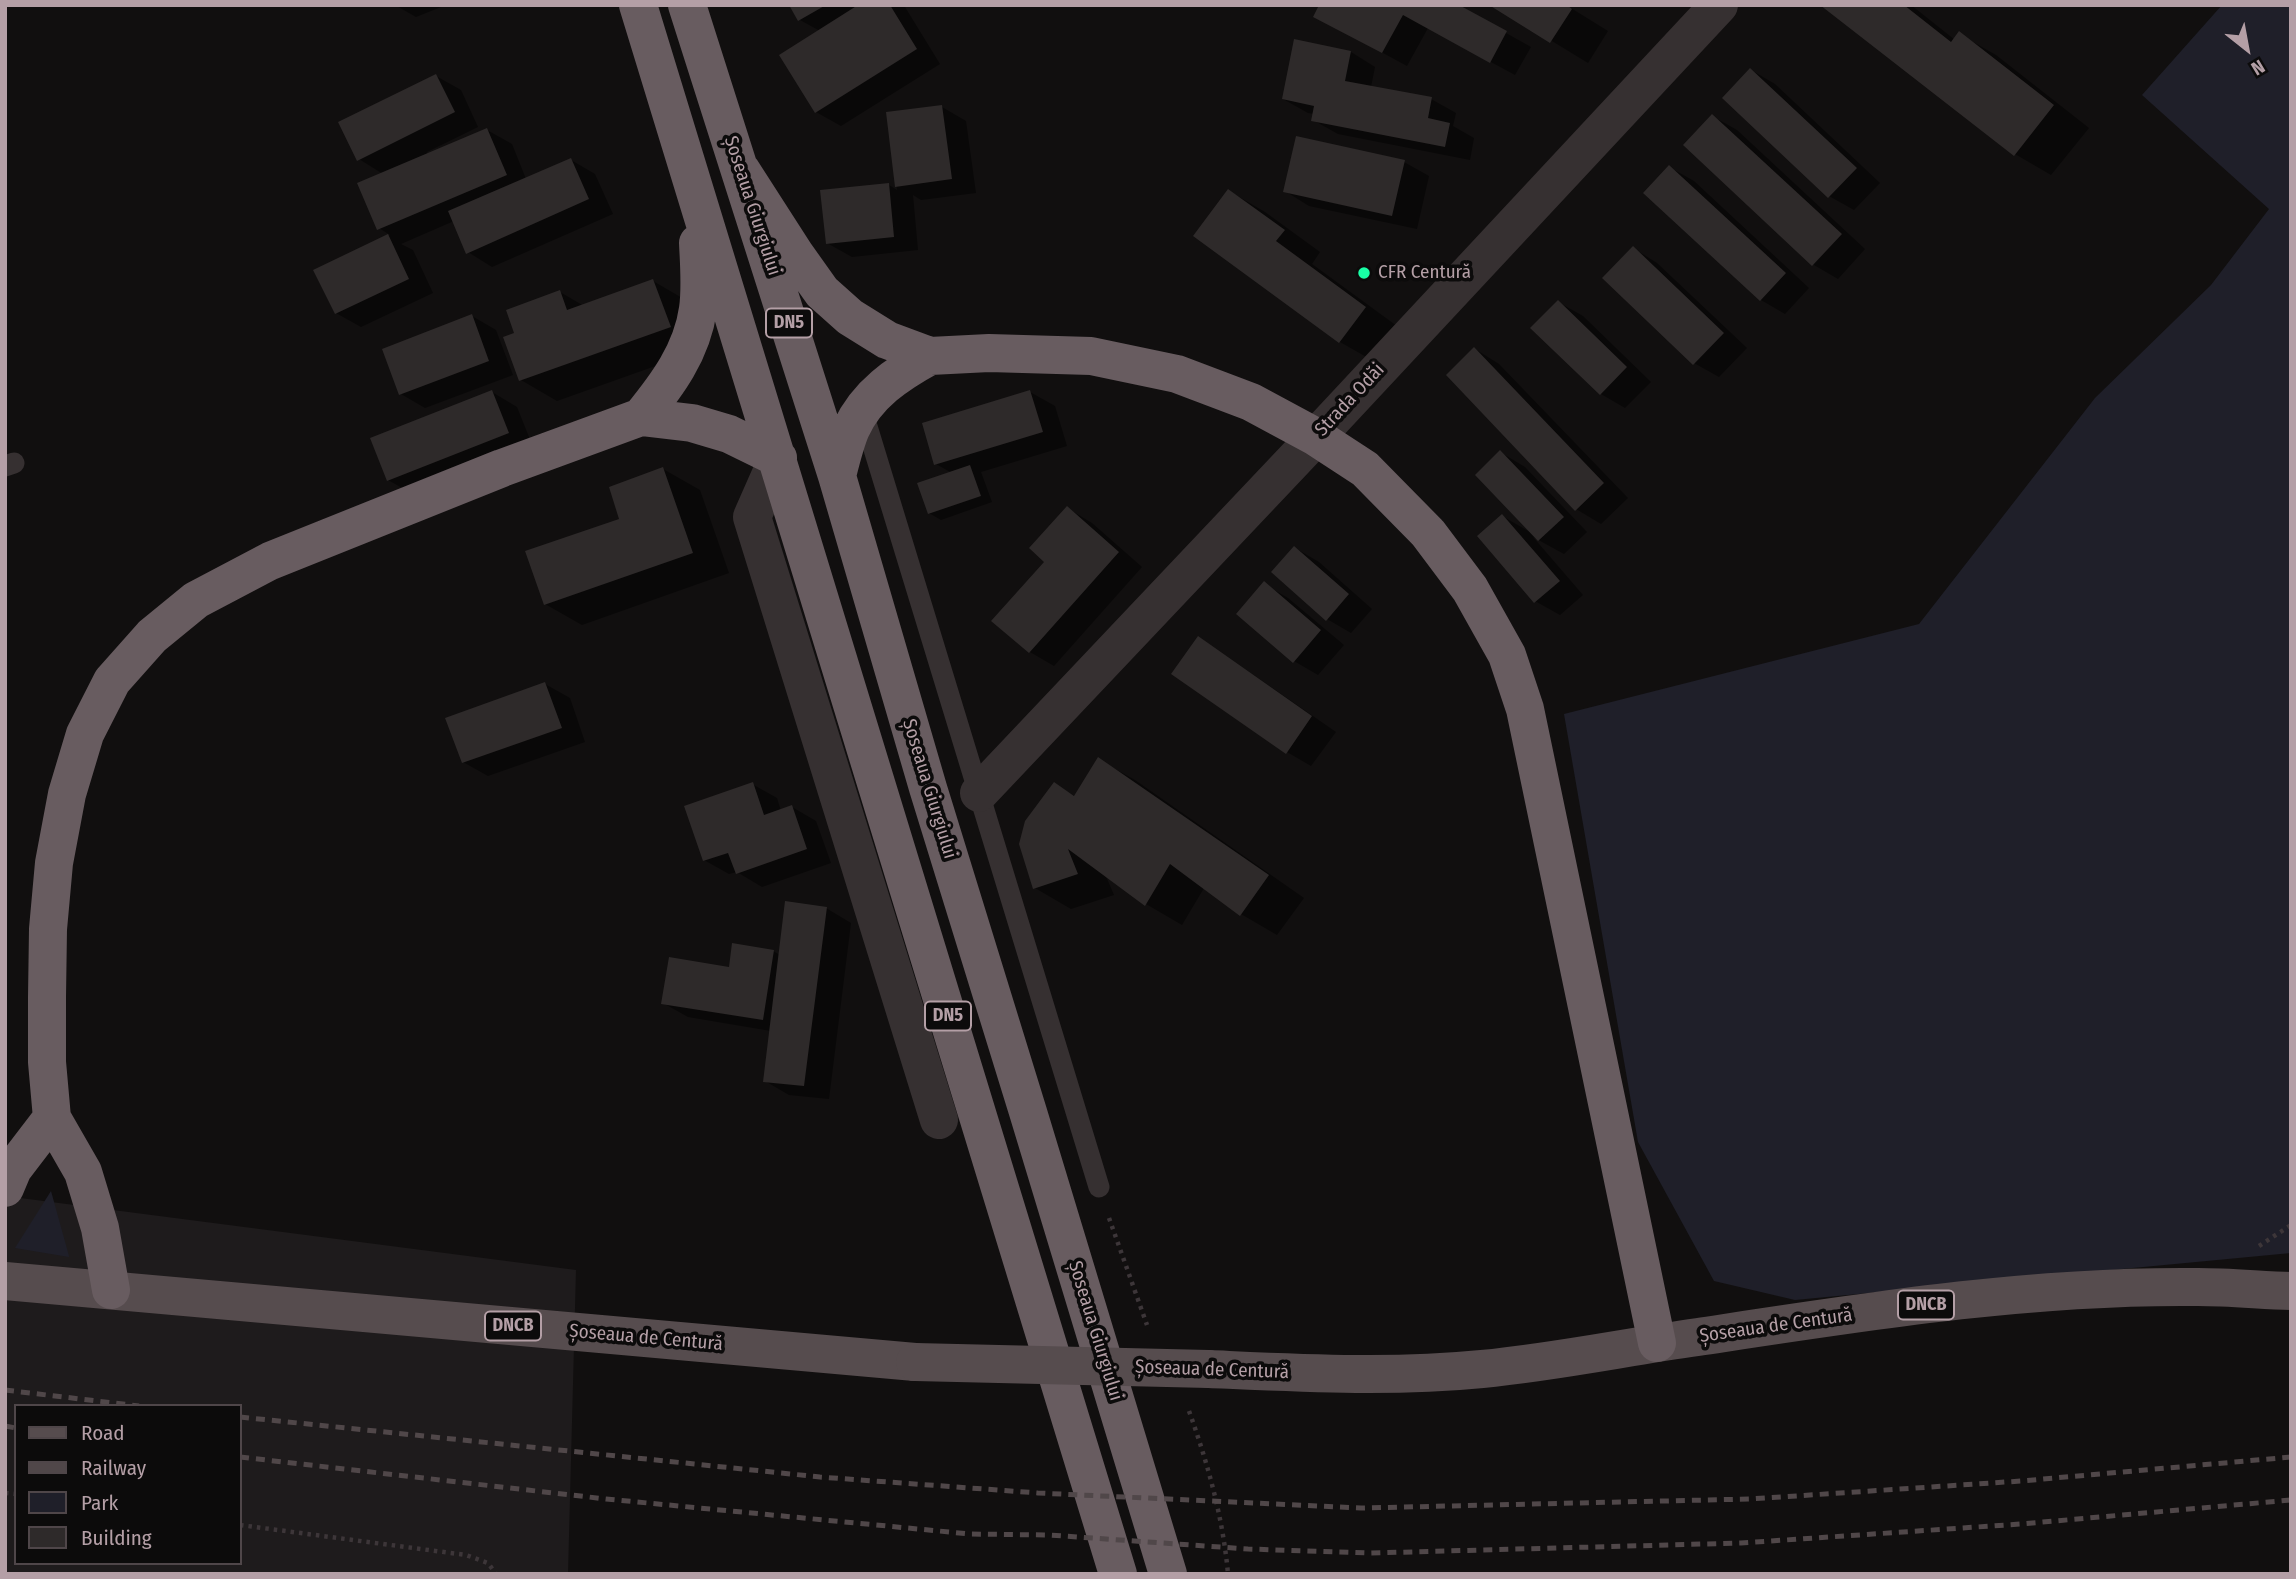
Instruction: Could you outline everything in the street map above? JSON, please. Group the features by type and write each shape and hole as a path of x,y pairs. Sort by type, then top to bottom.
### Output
{"highway":[{"name":"DN5","path":"638,5 1118,1574"},
{"name":"Șoseaua Giurgiului","path":"687,5 837,476 928,788 1168,1574"},
{"path":"741,170 822,292 850,317 887,340 930,356 989,353 1079,355 1177,374 1251,402 1316,436 1365,469 1428,533 1470,589 1507,655 1527,720 1657,1343"},
{"path":"640,417 669,382 685,355 698,310 700,280 694,186"},
{"path":"837,476 850,430 874,394 902,371 930,356"},
{"path":"111,1290 100,1228 83,1172 52,1118 47,1062 47,997 48,929 54,863 66,794 85,734 112,681 152,636 196,600 270,561 502,468 640,417 692,423 729,434 778,458"},
{"path":"5,1188 13,1169 52,1118"}],"main road":[{"name":"Șoseaua de Centură","path":"5,1281 915,1362 1403,1375 1543,1362 1922,1305 2065,1292 2197,1287 2291,1291"}],"street":[{"name":"Strada Odăi","path":"978,793 1719,5"},
{"path":"778,458 752,517 939,1120"}],"lane":[{"path":"862,410 1099,1187"}],"path":[{"path":"242,1525 466,1555 488,1563 496,1574"}],"shaded area":[{"path":"5,1196 576,1270 568,1574 5,1574"}],"green space":[{"path":"2222,5 2291,5 2291,1253 1795,1300 1714,1281 1638,1142 1564,714 1919,624 2095,398 2211,285 2269,209 2142,95"},
{"path":"51,1191 69,1256 69,1257 15,1248"}],"building":[{"path":"789,5 826,5 798,21"},
{"path":"858,5 890,5 917,49 815,113 779,55"},
{"path":"1319,5 1459,5 1507,31 1490,63 1403,15 1382,53 1313,17"},
{"path":"1489,5 1567,5 1572,9 1550,43"},
{"path":"1820,5 1904,5 1951,42 1959,31 2054,105 2014,156"},
{"path":"1294,39 1351,51 1345,81 1432,97 1428,118 1450,123 1445,147 1311,121 1314,106 1282,99"},
{"path":"1750,68 1857,168 1828,198 1722,98"},
{"path":"436,74 455,112 357,161 338,122"},
{"path":"942,105 952,179 895,187 886,112"},
{"path":"1712,114 1842,234 1812,266 1683,145"},
{"path":"487,128 507,175 377,230 357,183"},
{"path":"1296,136 1405,160 1392,216 1283,192"},
{"path":"571,158 589,199 466,254 448,211"},
{"path":"1669,165 1786,273 1760,301 1643,193"},
{"path":"889,183 894,237 826,244 820,190"},
{"path":"1228,189 1285,230 1276,241 1366,307 1339,343 1193,236"},
{"path":"388,234 409,279 335,314 313,270"},
{"path":"1633,246 1724,333 1693,365 1602,278"},
{"path":"653,279 671,327 519,381 503,337 514,333 506,310 560,290 567,310"},
{"path":"1558,300 1627,367 1600,395 1530,328"},
{"path":"472,314 489,361 399,395 382,349"},
{"path":"1474,347 1604,483 1575,511 1446,375"},
{"path":"492,390 509,433 387,481 370,438"},
{"path":"1030,390 1043,432 934,465 922,423"},
{"path":"1500,450 1564,517 1538,541 1475,475"},
{"path":"970,465 981,496 928,514 917,483"},
{"path":"663,467 693,553 544,605 525,551 619,519 609,487"},
{"path":"1067,506 1119,552 1029,653 991,621 1044,562 1029,548"},
{"path":"1502,514 1560,581 1534,603 1477,536"},
{"path":"1294,546 1349,594 1326,621 1271,572"},
{"path":"1264,581 1321,630 1293,663 1236,614"},
{"path":"1198,636 1312,716 1286,754 1171,674"},
{"path":"545,682 562,728 462,763 445,718"},
{"path":"1098,757 1269,875 1240,916 1170,864 1145,906 1068,849 1078,874 1033,889 1019,844 1025,821 1054,782 1074,796"},
{"path":"753,782 764,815 792,805 807,849 736,874 728,853 703,861 684,806"},
{"path":"785,901 827,907 804,1086 763,1082"},
{"path":"732,943 774,950 763,1020 661,1004 669,957 729,967"}],"railway":[{"path":"5,1390 122,1404"},
{"path":"242,1417 820,1477 1038,1493 1361,1508 1750,1499 2021,1481 2291,1457"},
{"path":"5,1426 14,1428"},
{"path":"242,1457 606,1499 970,1534 1049,1535 1248,1549 1371,1553 1741,1543 2021,1524 2291,1500"}],"place":[{"name":"CFR Centură","path":"1364,273"}]}
